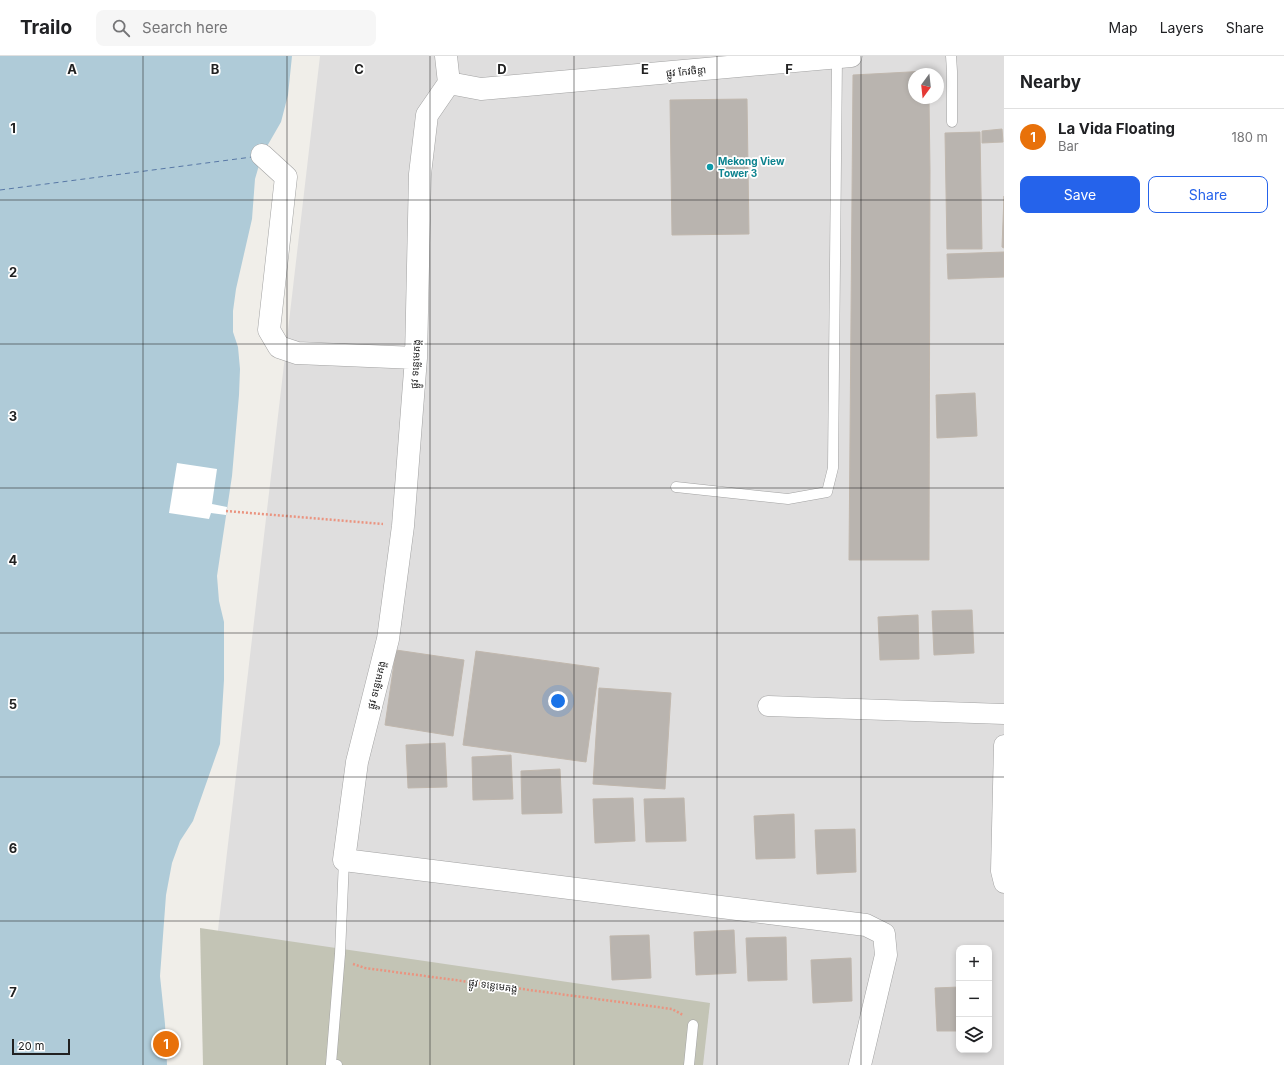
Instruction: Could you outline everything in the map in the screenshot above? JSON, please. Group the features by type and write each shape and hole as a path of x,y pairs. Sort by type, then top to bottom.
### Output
{"street":[{"path":"446,56 449,83"},
{"name":"ផ្លូវ កែវចិន្តា","path":"449,83 480,89 844,57"},
{"name":"ផ្លូវ ទន្លេមេគង្គ","path":"344,860 357,762 388,639 403,526 416,358 420,174 427,115 449,83"},
{"path":"262,155 286,177 269,330 279,347 297,353 416,358"},
{"path":"768,706 1004,714"},
{"path":"1004,745 1001,870 1004,883"},
{"path":"344,860 866,925 884,934 886,954 860,1065"}],"lane":[{"path":"951,56 952,122"},
{"path":"676,486 788,499 827,492 833,468 844,57"},
{"name":"ផ្លូវ ទន្លេមេគង្គ","path":"340,954 344,860"},
{"path":"337,1065 331,1064 340,954"},
{"path":"689,1065 693,1025"}],"path":[{"path":"226,511 403,526"},
{"name":"ផ្លូវ ទន្លេមេគង្គ","path":"340,954 346,962 365,968 672,1009 690,1020 693,1025"}],"shaded area":[{"path":"320,56 1004,56 1004,1065 221,1065 216,947"},
{"path":"200,928 710,1003 703,1065 203,1065"}],"water":[{"path":"0,56 292,56 288,95 281,122 262,155 255,179 252,219 236,289 233,311 233,332 238,347 240,369 232,476 217,576 219,601 224,622 224,680 220,744 193,821 180,841 172,863 166,895 160,976 165,1024 167,1065 0,1065"}],"pier":[{"path":"177,463 217,469 212,504 227,507 226,515 211,513 209,519 169,513"}],"building":[{"path":"908,72 908,104 929,104 929,560 849,560 853,75"},
{"name":"Mekong View Tower 3","path":"747,99 749,234 672,235 670,100"},
{"path":"1002,129 1003,142 982,143 982,131"},
{"path":"980,132 982,249 947,249 945,133"},
{"path":"1004,196 1004,248 1002,247"},
{"path":"1004,252 1004,277 948,279 947,254"},
{"path":"975,393 977,436 937,438 936,395"},
{"path":"972,610 974,653 934,655 932,611"},
{"path":"918,615 919,659 880,660 878,617"},
{"path":"396,650 464,660 453,736 385,725"},
{"path":"476,651 599,668 586,762 463,745"},
{"path":"599,688 671,693 665,789 593,784"},
{"path":"445,743 447,787 408,788 406,745"},
{"path":"511,755 513,799 473,800 472,757"},
{"path":"560,769 562,813 522,814 521,771"},
{"path":"633,798 635,841 595,843 593,799"},
{"path":"684,798 686,841 646,842 644,799"},
{"path":"794,814 795,858 756,859 754,816"},
{"path":"855,829 856,872 817,874 815,830"},
{"path":"734,930 736,973 696,975 694,932"},
{"path":"649,935 651,978 612,980 610,936"},
{"path":"786,937 787,980 748,981 746,938"},
{"path":"851,958 852,1001 813,1003 811,960"},
{"path":"956,987 956,1031 937,1031 935,988"}],"ferry route":[{"path":"0,190 252,157"}],"place":[{"name":"Mekong View Tower 3","path":"710,167"},
{"name":"La Vida Floating","path":"166,1044"}]}
